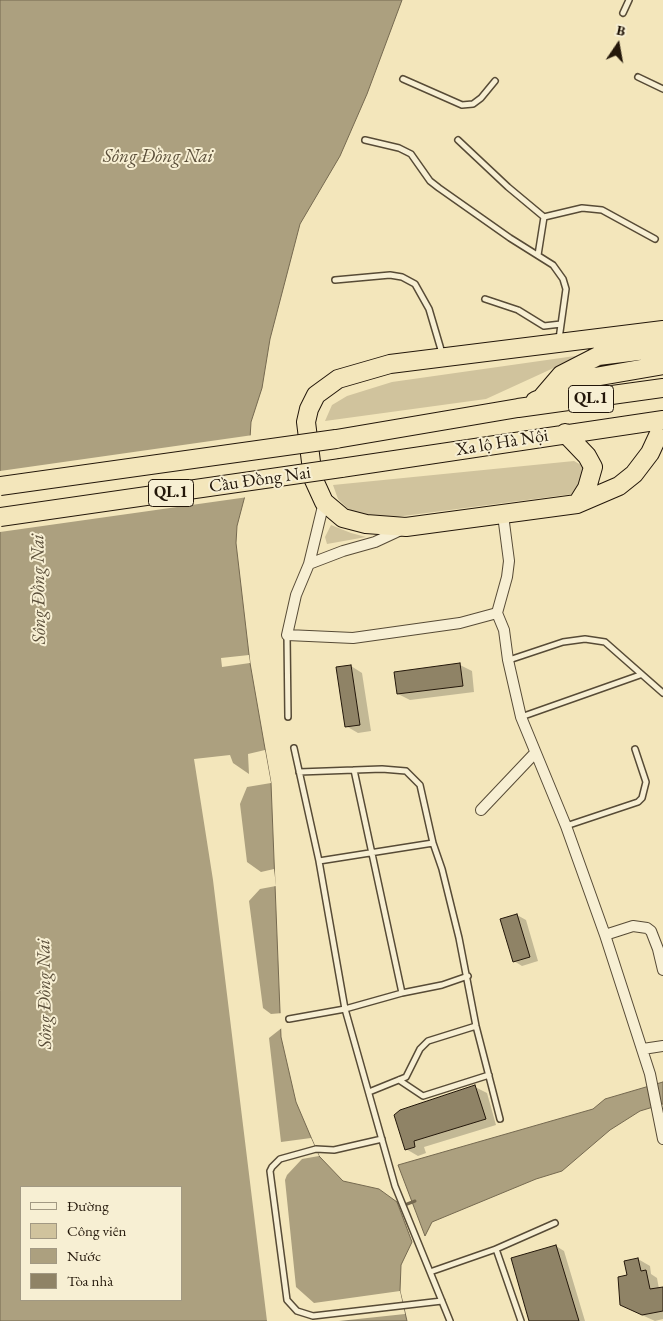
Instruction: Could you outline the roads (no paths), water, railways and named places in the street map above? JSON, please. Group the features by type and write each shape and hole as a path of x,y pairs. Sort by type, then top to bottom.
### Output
{"highway":[{"path":"663,330 390,364 338,379 316,395 309,409 306,422 313,478 324,502 343,518 366,524 406,527 577,504 619,486 634,474 650,453 663,425"},
{"name":"Xa lộ Hà Nội","path":"541,398 561,375 598,356 663,348"},
{"name":"Xa lộ Hà Nội","path":"518,408 589,378 663,365"},
{"name":"Xa lộ Hà Nội","path":"336,439 518,408 663,388"},
{"name":"Xa lộ Hà Nội","path":"341,468 663,420"},
{"path":"566,433 587,456 593,467 587,488 577,504"},
{"name":"Cầu Đồng Nai","path":"0,486 336,439"},
{"name":"Cầu Đồng Nai","path":"0,517 341,468"}],"street":[{"path":"324,502 308,564 296,595 287,635 353,638 460,622 497,613"},
{"path":"503,515 509,561 507,577 497,613 504,630 508,660 522,717 566,826 605,934 652,1080 663,1138"},
{"path":"308,564 342,551 375,542 406,527"},
{"path":"481,810 535,753"},
{"path":"605,934 633,926 647,928 651,931 658,948 663,970"},
{"path":"643,1049 663,1046"}],"lane":[{"path":"623,13 629,0"},
{"path":"638,77 663,89"},
{"path":"403,79 462,105 473,104 496,81"},
{"path":"365,140 399,148 411,154 430,181 553,265 563,280 566,289 559,342"},
{"path":"458,140 508,188 544,217"},
{"path":"544,217 582,208 602,210 655,239"},
{"path":"538,255 544,217"},
{"path":"335,280 390,275 402,277 415,284 429,309 443,356"},
{"path":"485,299 518,310 544,326 561,324"},
{"path":"287,635 288,717"},
{"path":"508,660 563,642 585,639 606,642 663,694"},
{"path":"522,717 640,675"},
{"path":"294,748 318,861 345,1009 396,1186 450,1321"},
{"path":"566,826 638,802 642,798 646,782 635,749"},
{"path":"299,772 382,769 406,771 420,785 468,976 476,1026 500,1119"},
{"path":"354,770 402,993"},
{"path":"318,861 433,842"},
{"path":"289,1019 345,1009 402,993 442,985 468,976"},
{"path":"369,1092 406,1077 420,1050 428,1041 476,1026"},
{"path":"399,1080 423,1096 488,1075"},
{"path":"382,1139 334,1150 316,1149 280,1159 272,1167 270,1172 287,1300 297,1311 313,1316 442,1301"},
{"path":"430,1272 496,1249 555,1223"},
{"path":"496,1249 521,1321"}],"water":[{"name":"Sông Đồng Nai","path":"0,0 402,0 367,94 340,156 300,224 270,339 262,388 251,422 247,488 237,526 236,543 250,663 271,783 281,1037 296,1102 319,1156 343,1181 379,1189 397,1202 412,1242 401,1265 400,1291 407,1321 0,1321"},
{"path":"663,1082 663,1104 640,1111 610,1130 562,1171 536,1179 432,1222 425,1236 398,1165 593,1109 605,1099"}],"waterway":[{"path":"402,1206 415,1201"}]}
